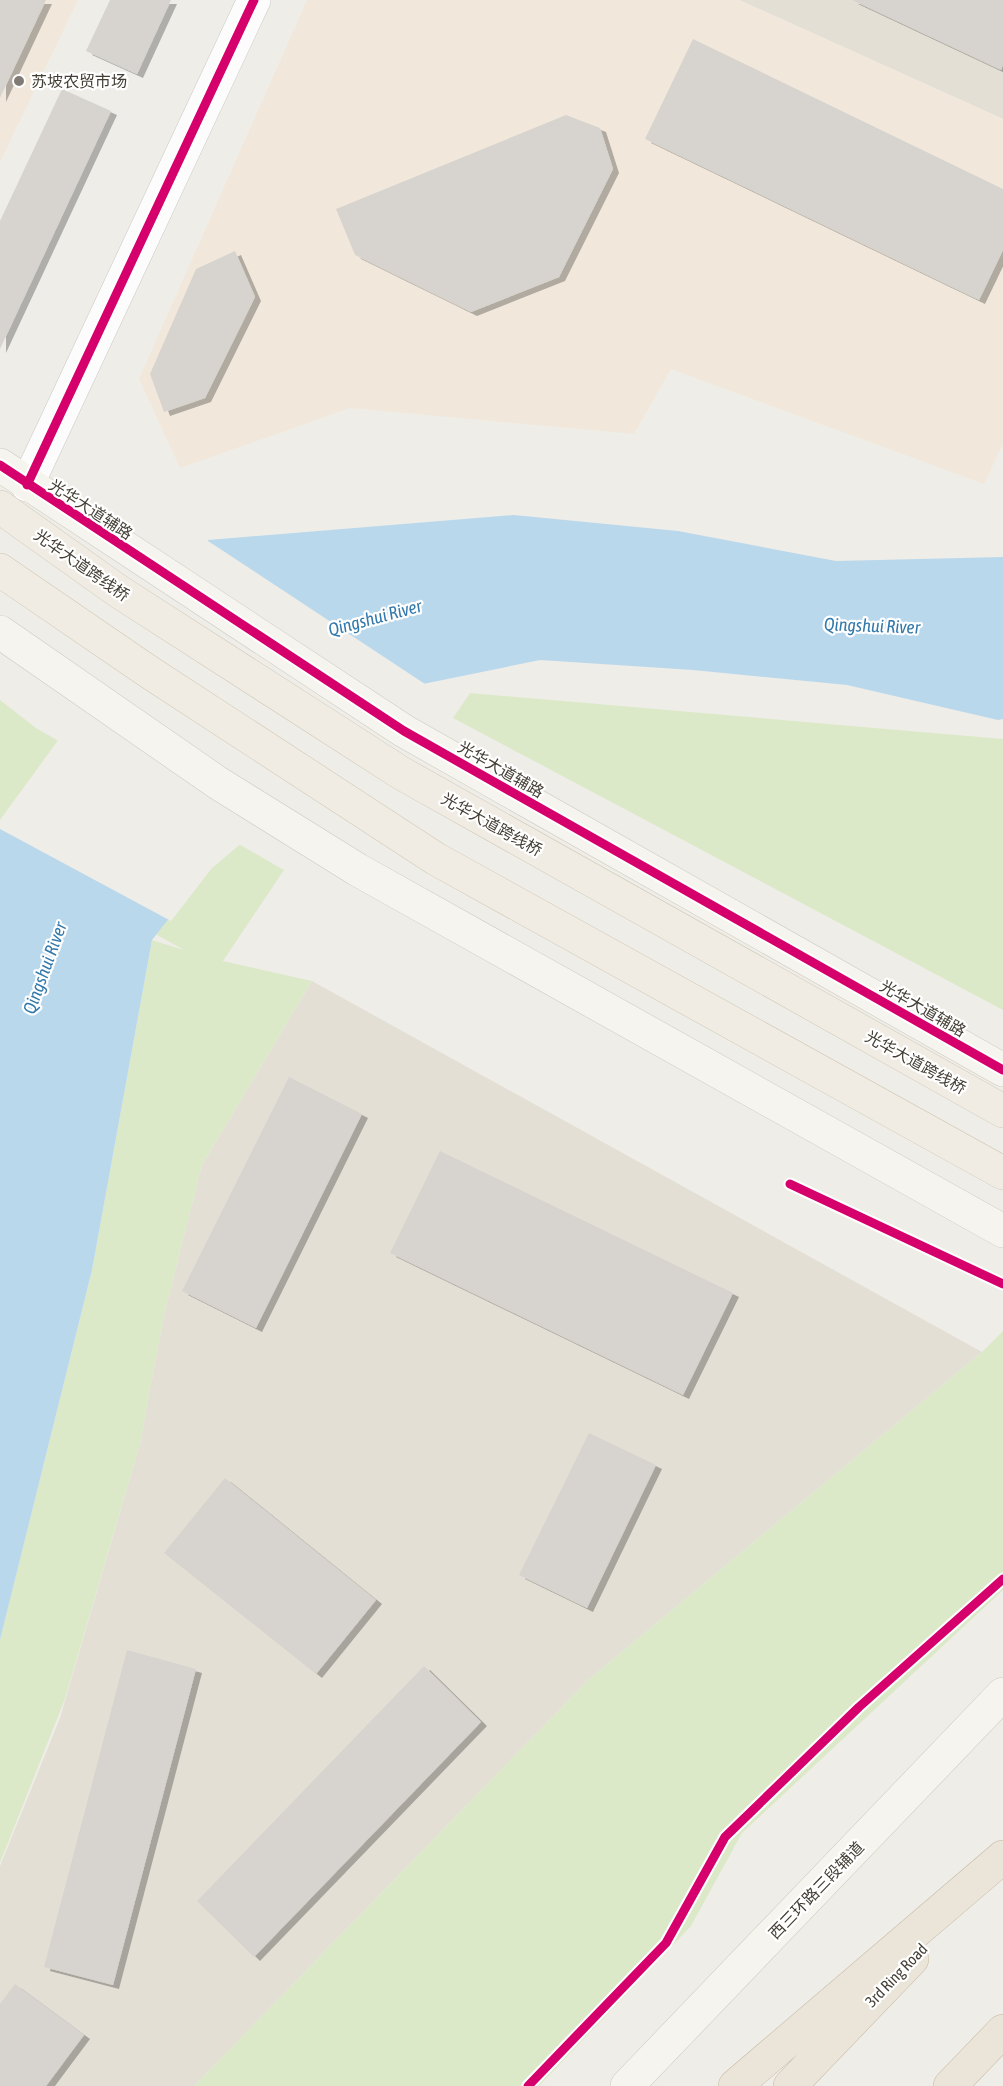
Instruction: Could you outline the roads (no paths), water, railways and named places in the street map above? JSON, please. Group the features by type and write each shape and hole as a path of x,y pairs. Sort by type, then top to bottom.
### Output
{"highway":[{"path":"735,2086 1003,1857"},
{"name":"3rd Ring Road","path":"790,2086 1003,1865"},
{"path":"950,2086 1003,2031"}],"main road":[{"name":"光华大道跨线桥","path":"0,507 118,591 401,773 1003,1112"},
{"path":"0,570 139,666 436,859 1003,1173"}],"street":[{"path":"27,485 254,0"},
{"name":"光华大道辅路","path":"0,465 169,579 404,731 1003,1071"},
{"path":"0,633 84,692 358,870 1003,1231"},
{"name":"西三环路三段辅道","path":"627,2086 1003,1694"}],"water":[{"name":"Qingshui River","path":"514,515 678,531 836,561 1003,557 1003,719 998,720 847,685 693,670 540,660 423,684 210,866 152,940 92,1270 0,1640 0,825 208,540"}],"place":[{"name":"苏坡农贸市场","path":"19,81"}]}
